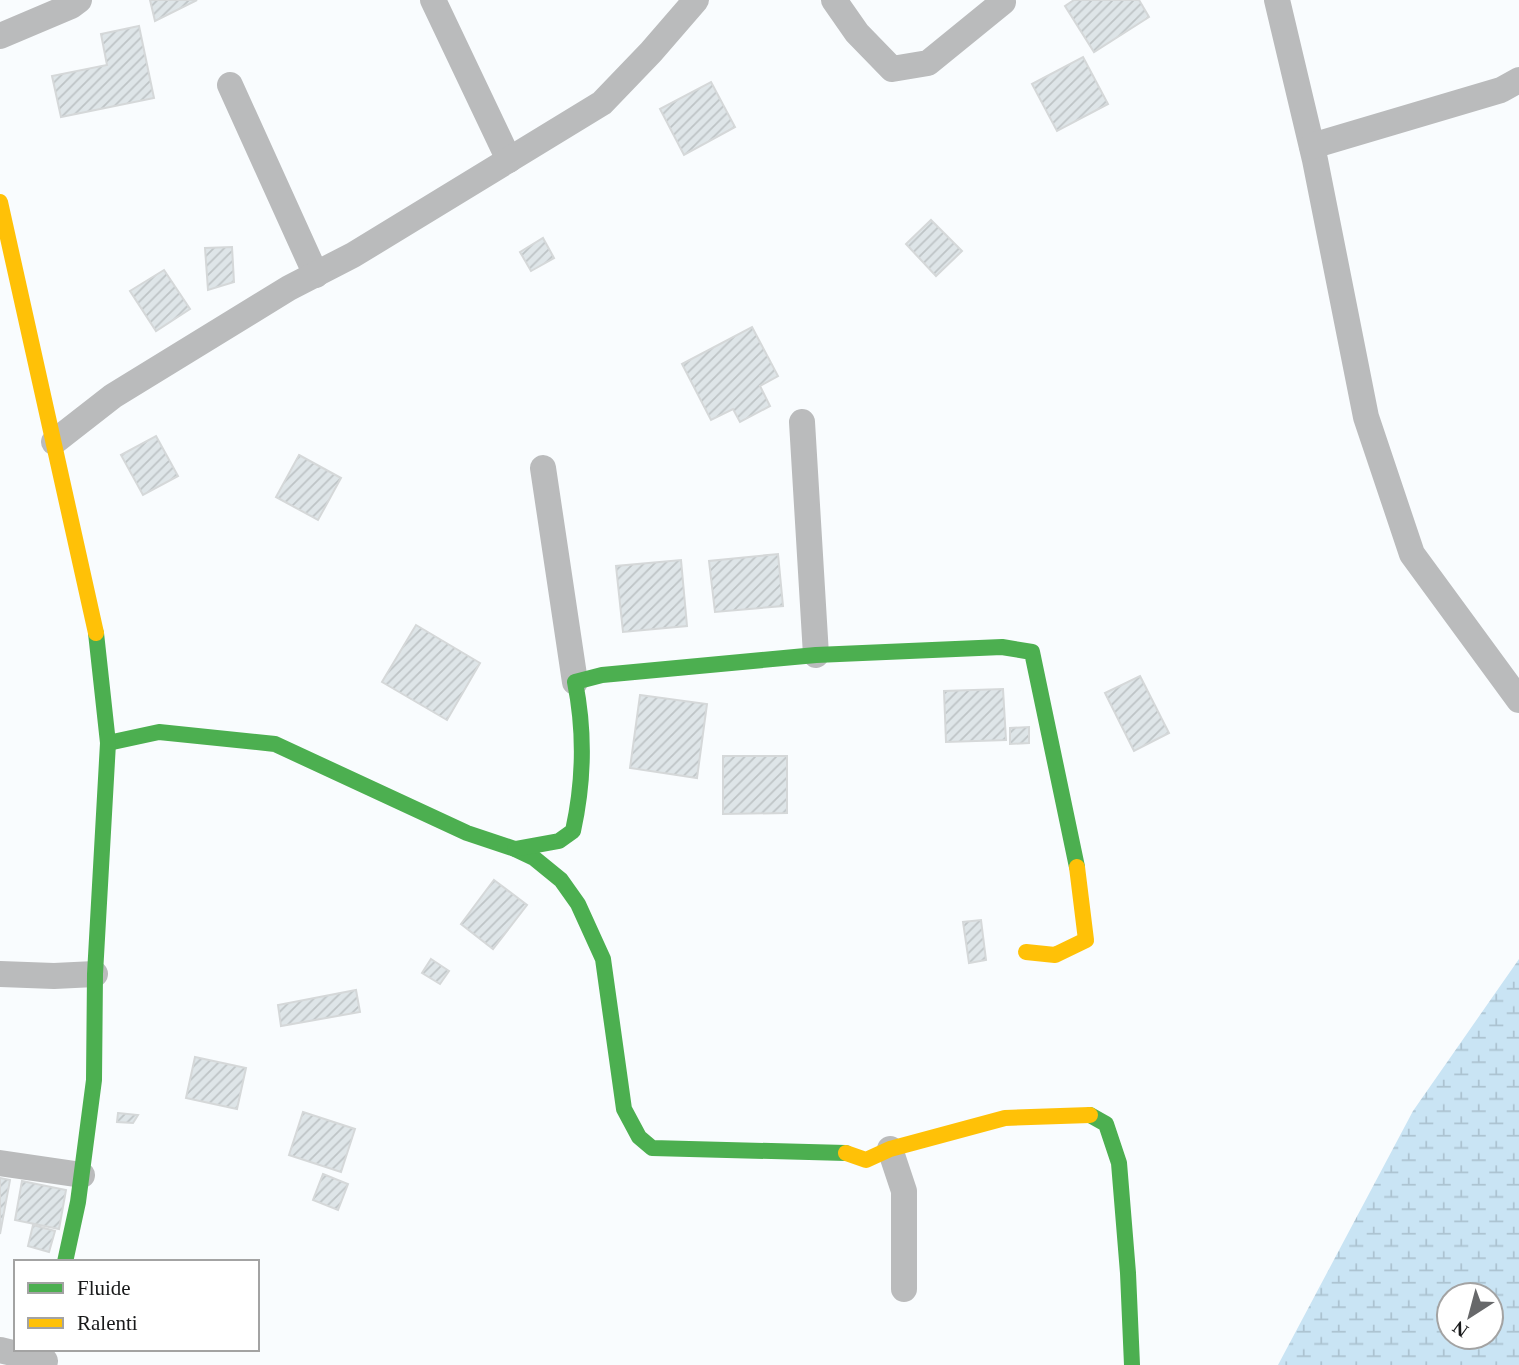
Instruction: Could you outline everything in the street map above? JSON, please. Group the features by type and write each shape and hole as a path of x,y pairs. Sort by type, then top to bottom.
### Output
{"street":[{"path":"0,36 71,6 79,0"},
{"path":"433,0 509,160"},
{"path":"54,442 113,396 289,288 353,255 602,103 696,0"},
{"path":"834,0 857,33 892,69 928,63 1003,2"},
{"path":"1277,0 1312,146 1366,417 1412,554 1519,700"},
{"path":"1312,146 1501,90 1519,80"},
{"path":"230,85 316,275"},
{"path":"0,202 95,624 108,743 95,974 94,1080 82,1175 65,1260"},
{"path":"802,422 816,655"},
{"path":"515,849 559,841 573,831 582,776 579,698 543,468"},
{"path":"575,681 602,675 816,655 1002,647 1032,652 1040,702 1083,896 1086,940 1055,955 1026,952"},
{"path":"108,743 159,732 275,744 467,833 534,858 561,880 578,904 603,960 624,1109 639,1137 652,1148 843,1152 866,1160 890,1149 1005,1118 1090,1115 1106,1124 1119,1163 1132,1365"},
{"path":"0,974 95,974"},
{"path":"890,1149 904,1191 904,1289"},
{"path":"0,1163 82,1175"},
{"path":"0,1350 45,1358"}],"green space":[{"path":"1519,959 1519,1365 1278,1365 1413,1111"}],"building":[{"path":"150,0 197,0 155,21"},
{"path":"1074,0 1139,0 1149,17 1094,52 1065,6"},
{"path":"139,26 154,98 61,117 52,76 107,65 101,34"},
{"path":"1083,57 1108,104 1057,131 1032,84"},
{"path":"711,82 735,127 684,155 660,109"},
{"path":"931,220 962,251 936,276 906,244"},
{"path":"543,238 554,258 531,271 520,252"},
{"path":"232,247 234,282 208,290 205,248"},
{"path":"164,270 190,309 156,331 130,291"},
{"path":"752,327 778,376 760,386 770,406 740,422 733,409 711,420 682,364"},
{"path":"156,436 178,476 143,495 121,455"},
{"path":"299,455 341,478 318,520 276,497"},
{"path":"778,554 783,606 715,612 709,561"},
{"path":"681,560 687,626 623,632 616,566"},
{"path":"416,625 480,663 447,720 382,682"},
{"path":"1140,676 1169,733 1134,751 1105,693"},
{"path":"1003,689 1006,740 946,742 944,691"},
{"path":"640,695 707,704 697,778 630,768"},
{"path":"1029,727 1029,743 1010,744 1010,728"},
{"path":"723,756 787,756 787,813 723,814"},
{"path":"494,880 527,905 493,949 461,924"},
{"path":"981,920 986,960 969,963 963,922"},
{"path":"431,959 449,971 440,984 422,973"},
{"path":"356,990 360,1012 281,1026 278,1005"},
{"path":"195,1057 246,1068 237,1109 186,1098"},
{"path":"303,1112 355,1129 341,1172 289,1155"},
{"path":"118,1113 138,1115 133,1123 117,1122"},
{"path":"323,1174 348,1184 338,1210 313,1200"},
{"path":"0,1178 10,1180 0,1234"},
{"path":"22,1181 66,1190 59,1229 15,1220"},
{"path":"33,1225 55,1231 49,1252 28,1246"}],"traffic: fast":[{"path":"65,1260 78,1202 94,1080 95,974 108,743 96,633"},
{"path":"515,849 559,841 573,831 582,756 575,682 602,675 816,655 1002,647 1032,652 1077,867"},
{"path":"108,743 159,732 275,744 467,833 534,858 561,880 578,904 603,959 624,1109 639,1137 652,1148 846,1153"},
{"path":"1090,1115 1106,1124 1119,1163 1132,1365"}],"traffic: slow":[{"path":"0,202 96,633"},
{"path":"1026,952 1055,955 1086,940 1077,867"},
{"path":"846,1153 866,1160 890,1149 1005,1118 1090,1115"}]}
